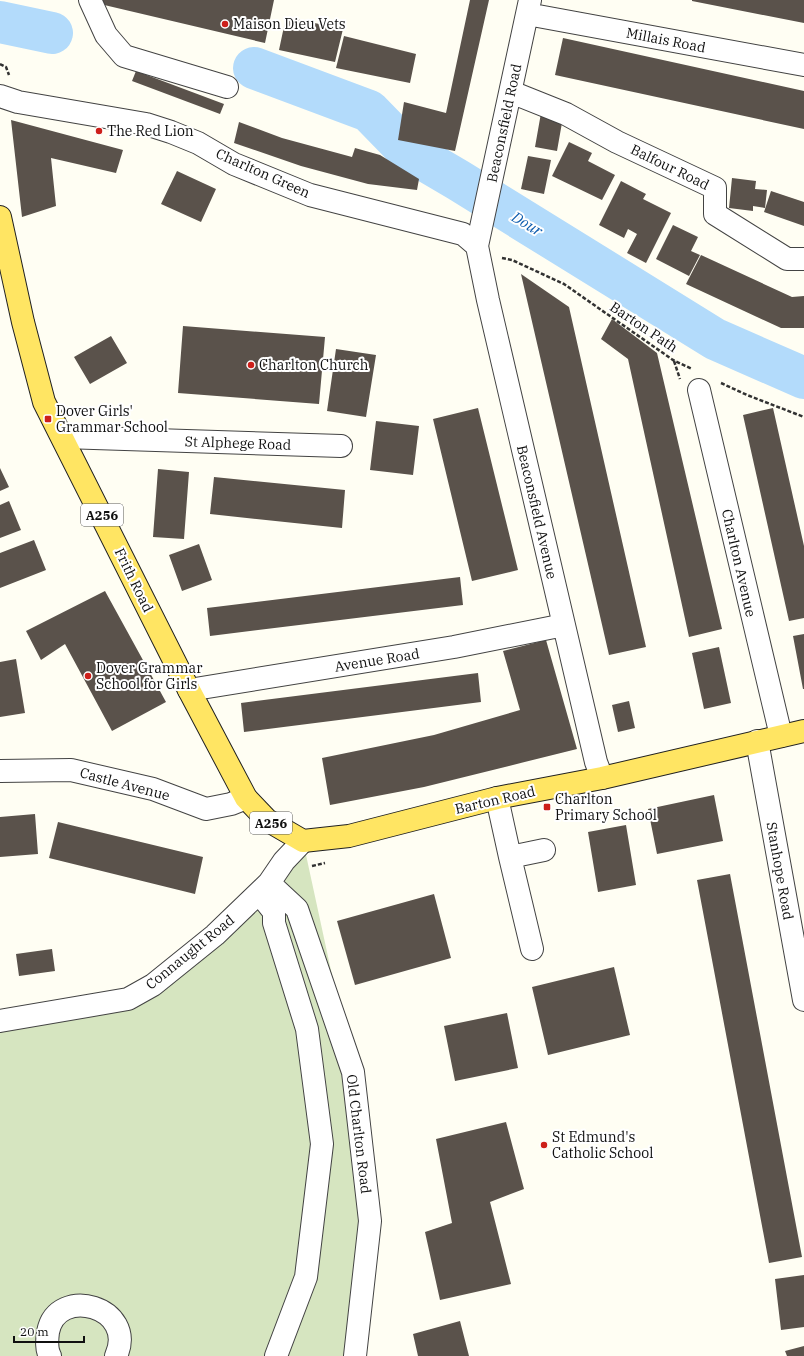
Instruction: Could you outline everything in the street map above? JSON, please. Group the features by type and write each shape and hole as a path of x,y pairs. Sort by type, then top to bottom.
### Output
{"main road":[{"name":"Frith Road","path":"0,217 4,258 44,402 64,437 189,690 246,798 267,820 303,840"},
{"name":"Barton Road","path":"303,840 349,836 497,798 602,778 804,731"}],"street":[{"path":"90,0 106,35 124,56 227,87"},
{"name":"Millais Road","path":"529,7 804,65"},
{"name":"Beaconsfield Road","path":"477,246 529,7"},
{"name":"Balfour Road","path":"511,92 566,114 617,142 715,188 715,214 787,259 804,258"},
{"name":"Charlton Green","path":"0,96 18,102 146,124 198,143 234,164 310,195 463,234 477,246"},
{"name":"Beaconsfield Avenue","path":"477,246 596,762 602,778"},
{"name":"Charlton Avenue","path":"696,380 781,736"},
{"name":"St Alphege Road","path":"64,437 341,446"},
{"name":"Avenue Road","path":"189,690 454,647 564,625"},
{"name":"Stanhope Road","path":"757,741 804,1000"},
{"name":"Castle Avenue","path":"0,771 71,770 153,789 206,809 231,804 246,798"},
{"path":"497,798 532,949"},
{"name":"Connaught Road","path":"0,1021 128,998 160,980 215,935 264,888 284,861 303,840"},
{"path":"510,857 544,850"},
{"path":"264,888 274,912 274,923 307,1029 322,1144 306,1277 276,1356"},
{"name":"Old Charlton Road","path":"264,888 297,909 353,1072 370,1221 355,1356"},
{"path":"45,1355 46,1340 49,1328 55,1318 64,1310 76,1306 88,1305 105,1312 117,1326 120,1338 119,1350 116,1356"}],"path":[{"path":"0,64 6,66"},
{"name":"Barton Path","path":"477,246 494,256 512,260 564,284 673,360 696,380"},
{"path":"720,382 804,417"}],"green space":[{"path":"303,841 353,1072 370,1221 355,1356 0,1356 0,1021 153,985"}],"building":[{"name":"Maison Dieu Vets","path":"101,0 274,0 265,43 100,4"},
{"path":"470,0 489,0 455,151 398,140 404,102 446,113"},
{"path":"804,0 804,23 692,1"},
{"path":"286,17 343,29 335,62 279,50"},
{"path":"344,36 416,54 410,83 336,68"},
{"path":"563,38 804,91 804,129 555,75"},
{"path":"136,71 224,104 220,114 132,81"},
{"path":"541,113 563,117 557,151 535,147"},
{"path":"11,120 123,150 116,173 51,158 56,206 22,217"},
{"path":"239,122 282,138 352,157 355,148 380,155 419,179 417,190 368,184 301,166 234,143"},
{"path":"569,142 592,153 588,161 615,175 602,200 552,176"},
{"path":"528,156 551,160 544,194 521,189"},
{"path":"177,171 216,189 201,222 161,204"},
{"path":"732,178 756,181 755,189 767,190 765,208 753,206 753,211 729,208"},
{"path":"621,181 646,194 643,199 671,213 646,263 627,253 637,234 628,229 624,238 599,225"},
{"path":"771,191 804,202 804,226 764,212"},
{"path":"673,225 698,237 691,251 700,255 689,276 656,259"},
{"path":"701,255 792,297 804,296 804,328 781,328 686,284"},
{"path":"521,274 569,307 646,647 609,655"},
{"path":"612,319 657,353 722,629 689,637 628,359 601,339"},
{"name":"Charlton Church","path":"183,326 325,337 319,404 178,393"},
{"path":"111,336 127,363 90,384 74,357"},
{"path":"336,349 376,355 366,417 327,411"},
{"path":"478,408 518,570 472,581 433,419"},
{"path":"773,408 804,546 804,618 789,621 743,415"},
{"path":"376,421 419,426 413,475 370,470"},
{"path":"0,468 9,487 0,491"},
{"path":"158,469 189,472 184,539 153,537"},
{"path":"214,477 345,490 342,528 210,514"},
{"path":"9,501 21,530 0,538 0,505"},
{"path":"34,540 46,570 0,588 0,553"},
{"path":"199,544 212,580 182,591 169,555"},
{"path":"460,577 463,605 210,636 207,608"},
{"path":"105,591 166,702 112,731 65,644 41,660 26,631"},
{"path":"804,634 804,689 803,689 793,636"},
{"path":"546,640 577,749 424,787 330,805 322,758 434,735 520,710 503,651"},
{"path":"719,647 731,703 704,709 692,653"},
{"path":"16,659 25,713 0,717 0,662"},
{"path":"478,673 481,702 244,732 241,703"},
{"path":"629,701 635,728 618,732 612,705"},
{"path":"714,795 723,841 657,854 648,809"},
{"path":"35,814 38,854 0,857 0,817"},
{"path":"58,822 203,857 195,894 49,858"},
{"path":"626,825 636,885 598,892 588,832"},
{"path":"730,874 802,1257 769,1263 697,880"},
{"path":"434,894 451,958 355,985 337,921"},
{"path":"52,949 55,971 19,976 16,954"},
{"path":"614,967 630,1035 548,1055 532,987"},
{"path":"507,1013 518,1068 455,1081 444,1026"},
{"path":"506,1122 524,1189 490,1202 511,1284 440,1300 425,1232 452,1223 436,1139"},
{"path":"804,1275 804,1327 781,1330 775,1279"},
{"path":"460,1321 469,1356 418,1356 413,1334"},
{"path":"804,1346 804,1356 787,1356 785,1351"}],"waterway":[{"name":"Dour","path":"0,22 52,33"},
{"name":"Dour","path":"254,68 369,111 407,150 715,339 804,378"}],"place":[{"name":"Maison Dieu Vets","path":"225,24"},
{"name":"The Red Lion","path":"99,131"},
{"name":"Charlton Church","path":"251,365"},
{"name":"Dover Girls' Grammar School","path":"48,419"},
{"name":"Dover Grammar School for Girls","path":"88,676"},
{"name":"Charlton Primary School","path":"547,807"},
{"name":"St Edmund's Catholic School","path":"544,1145"}]}
